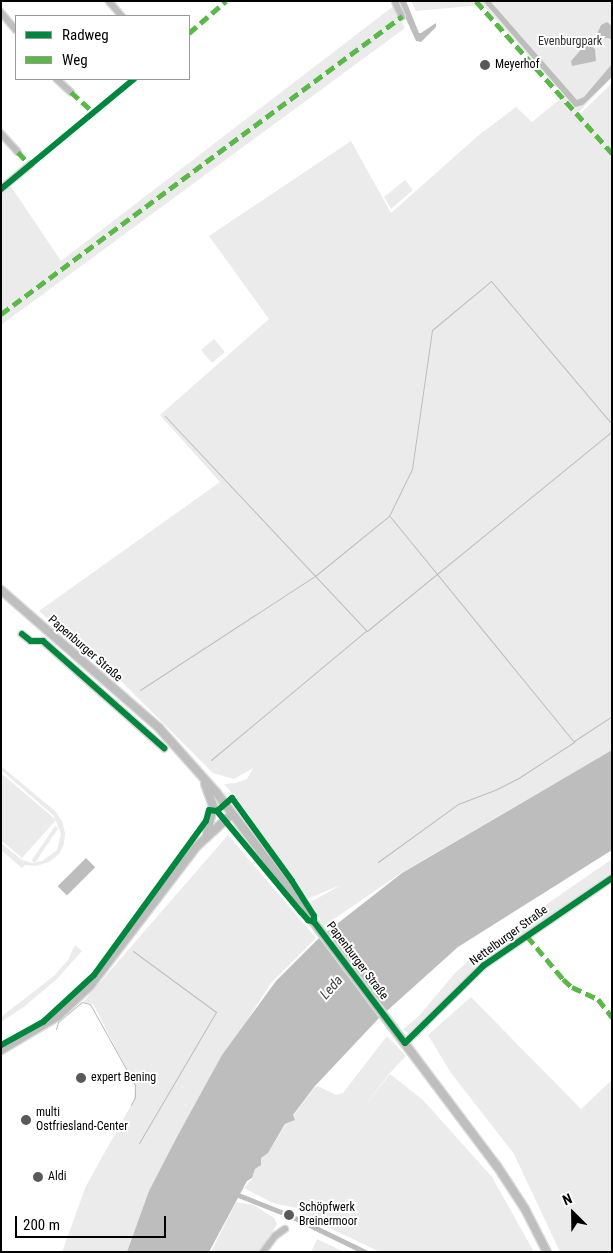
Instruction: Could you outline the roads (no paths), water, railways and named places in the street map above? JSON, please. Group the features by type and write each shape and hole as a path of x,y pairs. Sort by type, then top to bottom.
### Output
{"main road":[{"name":"Papenburger Straße","path":"1,590 159,728 202,776 314,922 515,1192 547,1252"},
{"path":"202,776 213,806 206,837"},
{"path":"1,1050 58,1016 90,986 206,837 232,814"}],"street":[{"path":"109,1 121,15"},
{"path":"395,1 402,16"},
{"path":"1,12 15,29"},
{"path":"58,80 71,92"},
{"path":"2,134 18,152"},
{"path":"1,189 30,165"},
{"path":"22,634 31,641 43,641 164,748"},
{"name":"Nettelburger Straße","path":"405,1043 482,966 612,878"},
{"path":"263,1252 275,1236 285,1229"}],"water":[{"path":"398,1 406,1 419,33 436,23 436,27 421,42 416,41"},
{"path":"490,1 577,100 584,97 612,64 612,77 583,105 575,107 484,2"},
{"path":"607,22 612,26 612,40 608,38 599,39 597,34 601,25"},
{"path":"588,44 595,49 596,61 572,66 571,61"},
{"name":"Leda","path":"612,750 612,850 458,947 379,1018 315,1086 293,1115 295,1120 285,1124 268,1153 261,1158 261,1165 255,1169 252,1178 247,1181 209,1252 127,1252 149,1191 178,1135 222,1055 276,981 319,938 402,873"},
{"path":"86,858 95,867 67,895 58,886"}],"waterway":[{"path":"140,690 315,576 389,516 412,469 432,330 491,281 612,424"},
{"path":"165,416 367,631 612,431"},
{"path":"378,862 458,804 517,779 574,742 390,516"},
{"path":"211,760 366,631"},
{"path":"574,741 612,716"},
{"path":"133,951 216,1012 139,1143"},
{"path":"56,1029 58,1022 82,1002 90,1004 135,1085 135,1097 131,1105"},
{"path":"233,1193 286,1214"},
{"path":"295,1218 365,1252"}],"place":[{"name":"Meyerhof","path":"485,65"},
{"name":"expert Bening","path":"81,1078"},
{"name":"multi Ostfriesland-Center","path":"26,1120"},
{"name":"Aldi","path":"38,1177"},
{"name":"Schöpfwerk Breinermoor","path":"289,1215"}],"park label":[{"name":"Evenburgpark","path":"570,42"}]}
